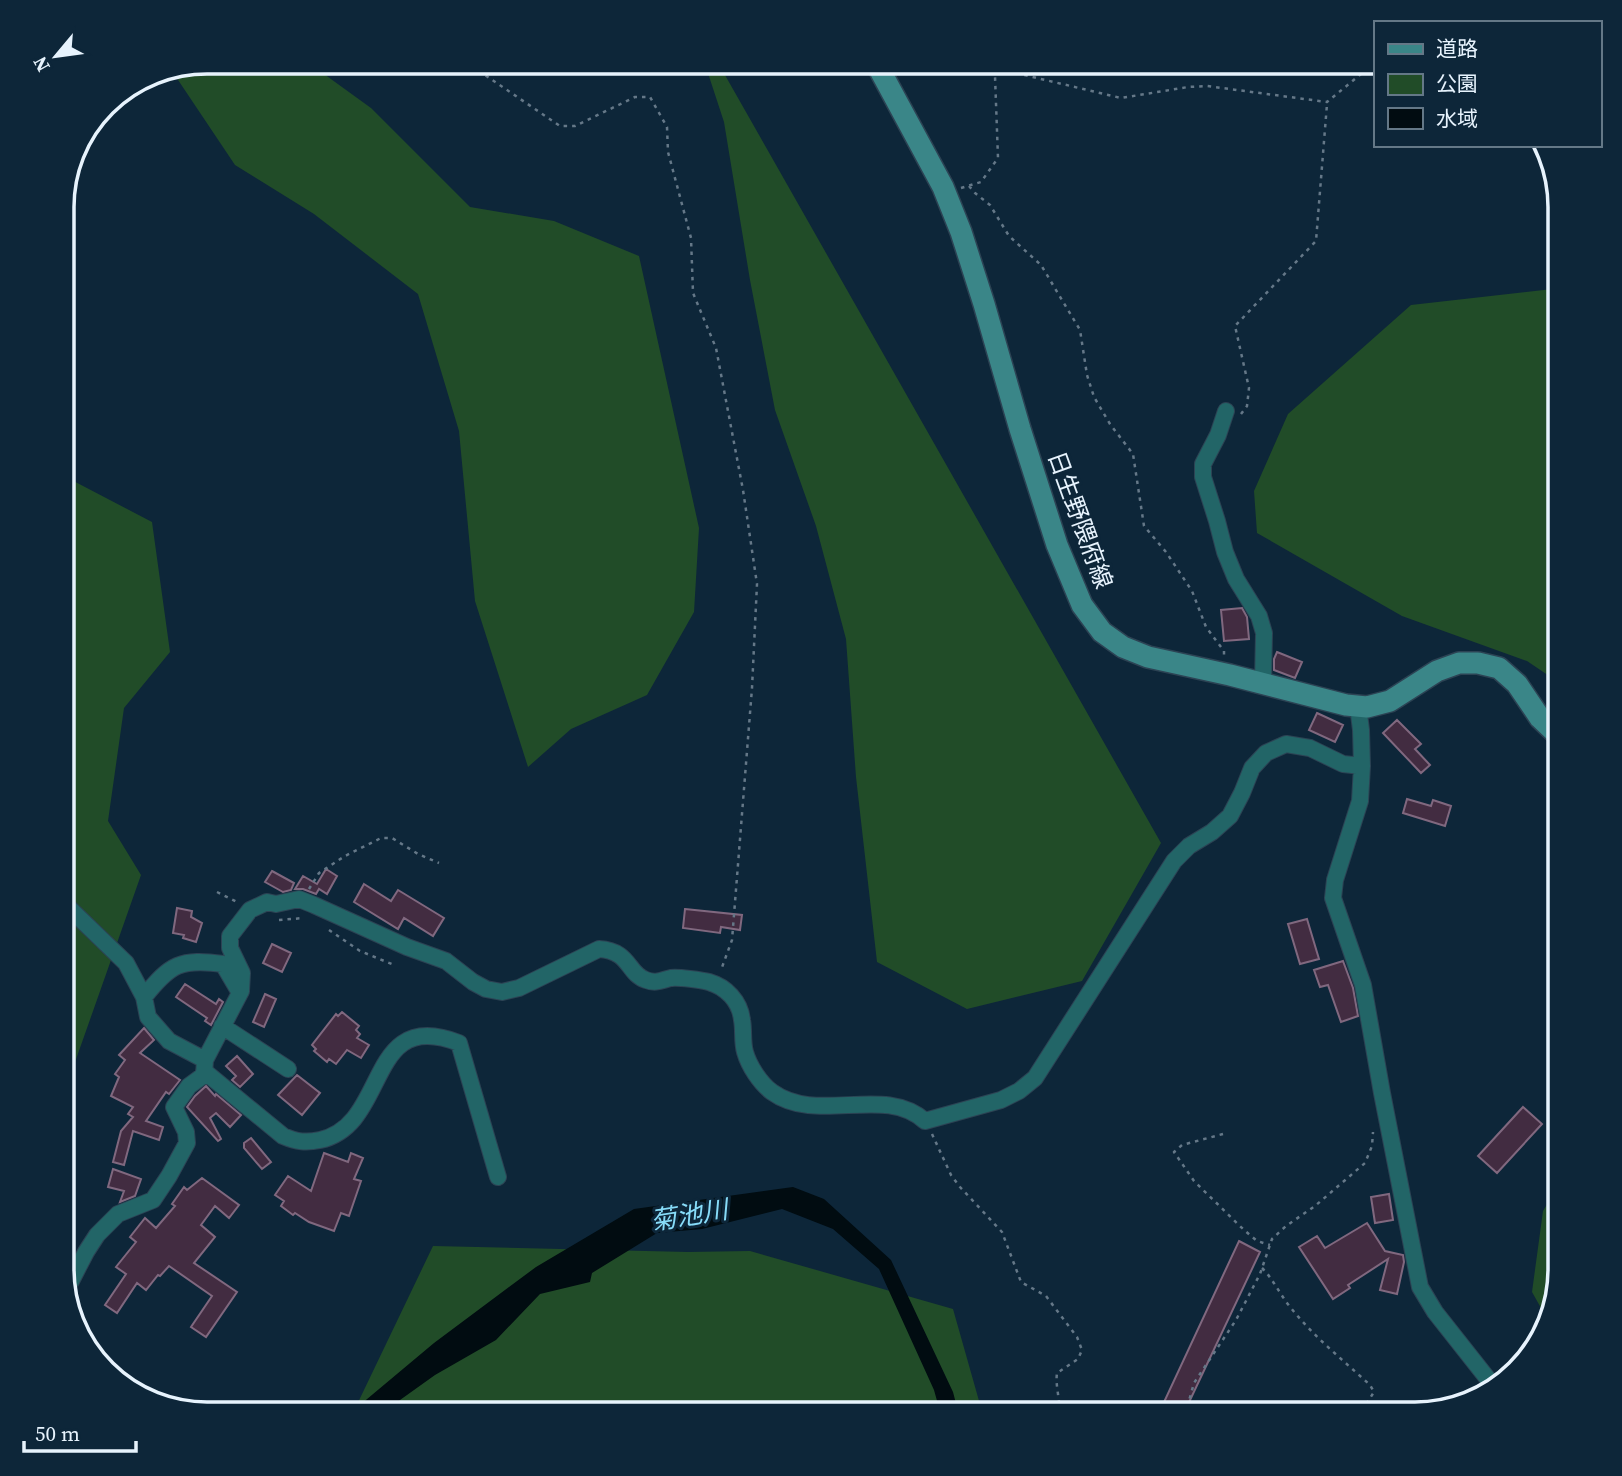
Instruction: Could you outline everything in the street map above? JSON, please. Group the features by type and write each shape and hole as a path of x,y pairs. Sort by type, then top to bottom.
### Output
{"main road":[{"name":"日生野隈府線","path":"882,74 943,187 961,232 1057,545 1082,605 1102,632 1123,647 1148,657 1326,700 1367,707 1390,701 1437,671 1459,663 1478,663 1499,668 1517,684 1548,726"}],"street":[{"path":"1233,413 1203,464 1203,477 1225,552 1236,579 1259,615 1264,633 1263,683"},
{"path":"1358,706 1362,766 1360,802 1335,880 1333,898 1363,985 1420,1287 1435,1312 1489,1380"},
{"path":"74,1275 97,1235 118,1214 153,1200 187,1143 186,1132 174,1107 189,1086 204,1074 205,1065 222,1026 240,993 242,973 229,948 230,936 250,910 267,902 276,904 299,899 407,947 446,961 473,982 486,989 502,992 519,988 599,949 611,950 626,960 636,974 645,980 663,982 672,978 709,982 729,992 737,1004 742,1017 745,1051 755,1073 771,1091 794,1103 823,1107 894,1105 915,1112 925,1121 1001,1100 1019,1091 1035,1078 1174,861 1189,846 1212,832 1230,816 1251,768 1266,753 1286,744 1310,748 1343,764 1362,766"},
{"path":"74,913 126,964 144,997 148,1017 169,1041 205,1065 283,1136 297,1142 332,1137 347,1128 363,1108 392,1052 403,1043 420,1036 441,1036 459,1043 498,1177"},
{"path":"144,997 170,968 205,962 223,964 240,993"},
{"path":"222,1026 288,1069"}],"path":[{"path":"483,74 559,126 575,126 635,97 650,97 667,127 668,152 691,238 693,293 716,348 743,489 757,584 752,688 732,940 723,969 709,982"},
{"path":"943,187 964,188 981,183 998,158 996,74"},
{"path":"1020,74 1121,98 1207,86 1327,103"},
{"path":"1233,413 1247,406 1249,388 1235,326 1316,241 1327,103 1361,74"},
{"path":"969,186 990,205 1009,236 1041,265 1080,330 1087,375 1094,397 1133,454 1144,526 1166,552 1192,591 1206,627 1224,651 1222,673"},
{"path":"302,901 319,873 381,838 392,838 439,863"},
{"path":"217,892 270,920 305,918"},
{"path":"330,930 360,951 394,965"},
{"path":"925,1121 951,1175 1002,1232 1021,1282 1046,1296 1077,1337 1082,1350 1078,1359 1057,1373 1059,1402"},
{"path":"1189,1402 1194,1383 1236,1320 1262,1268 1272,1239 1365,1163 1372,1146 1373,1124"},
{"path":"1223,1134 1182,1145 1174,1152 1194,1181 1244,1230 1257,1241 1270,1245"},
{"path":"1262,1268 1291,1308 1333,1352 1370,1385 1374,1392 1367,1402"}],"green space":[{"path":"198,74 324,74 371,108 470,207 554,221 639,256 699,528 694,612 647,695 571,729 528,767 475,601 459,431 418,294 314,214 235,165 176,77"},
{"path":"708,74 724,74 1161,843 1082,981 967,1009 877,962 856,777 846,639 816,526 775,410 724,122"},
{"path":"1548,289 1548,675 1527,661 1402,616 1257,533 1254,491 1288,414 1411,305"},
{"path":"74,481 152,522 170,652 124,708 108,821 141,875 74,1065"},
{"path":"1548,1203 1548,1270 1542,1309 1532,1292 1543,1211"},
{"path":"433,1246 750,1251 953,1309 979,1402 358,1402"}],"water":[{"name":"菊池川","path":"793,1187 824,1199 891,1260 956,1402 937,1402 879,1269 833,1229 782,1209 702,1229 657,1233 592,1273 590,1282 540,1294 496,1340 435,1375 397,1402 364,1402 434,1343 536,1267 634,1209"}],"building":[{"path":"1242,608 1247,617 1249,639 1224,641 1221,610"},
{"path":"1277,652 1302,662 1295,678 1274,670"},
{"path":"1317,713 1343,725 1335,742 1309,730"},
{"path":"1397,720 1421,744 1415,749 1430,765 1421,773 1383,733"},
{"path":"1407,799 1431,806 1433,800 1451,806 1445,826 1403,813"},
{"path":"326,869 337,876 327,894 319,889 316,894 295,889 303,876 317,884"},
{"path":"272,871 294,883 291,890 283,892 265,882"},
{"path":"364,884 391,901 398,890 444,918 433,936 404,918 398,929 354,902"},
{"path":"177,908 192,911 191,917 202,923 196,942 183,938 184,935 173,933"},
{"path":"685,909 742,915 740,930 721,927 720,933 683,928"},
{"path":"1307,919 1319,959 1300,964 1288,924"},
{"path":"272,944 291,953 282,972 263,963"},
{"path":"1343,961 1353,988 1358,1016 1341,1022 1328,985 1320,987 1314,970"},
{"path":"185,984 216,1004 219,999 223,1002 211,1025 205,1021 207,1018 176,997"},
{"path":"265,994 276,999 264,1027 253,1022"},
{"path":"342,1012 359,1026 356,1030 360,1034 357,1038 369,1045 361,1058 347,1050 336,1064 329,1059 327,1062 314,1051 316,1049 312,1045 336,1014 338,1016"},
{"path":"144,1028 154,1040 140,1053 180,1080 169,1094 166,1092 146,1121 163,1127 159,1140 133,1131 124,1165 113,1162 121,1131 133,1117 128,1114 133,1107 111,1096 119,1077 115,1074 125,1060 119,1055"},
{"path":"237,1056 253,1074 240,1087 232,1080 236,1076 226,1066"},
{"path":"297,1075 320,1093 302,1115 278,1095"},
{"path":"206,1086 241,1115 230,1127 216,1113 210,1118 221,1139 218,1141 187,1107"},
{"path":"1523,1107 1542,1124 1497,1173 1478,1156"},
{"path":"251,1138 271,1162 262,1169 244,1148 244,1143"},
{"path":"324,1153 348,1162 351,1153 363,1158 354,1179 361,1181 349,1216 341,1213 334,1231 309,1222 295,1213 293,1215 281,1206 284,1201 275,1195 288,1176 311,1191"},
{"path":"113,1169 141,1179 135,1196 120,1202 124,1191 108,1187"},
{"path":"202,1178 239,1205 229,1218 215,1206 201,1225 215,1237 194,1263 237,1292 206,1337 191,1327 212,1296 169,1266 146,1290 137,1283 117,1313 105,1305 126,1274 116,1267 136,1242 130,1237 145,1218 156,1228 175,1206 172,1204 184,1187 187,1190"},
{"path":"1389,1194 1393,1220 1375,1223 1371,1197"},
{"path":"1367,1223 1385,1251 1403,1255 1397,1294 1380,1290 1388,1259 1348,1285 1350,1288 1333,1299 1299,1247 1317,1236 1325,1248"},
{"path":"1239,1241 1260,1252 1189,1402 1164,1402"}]}
